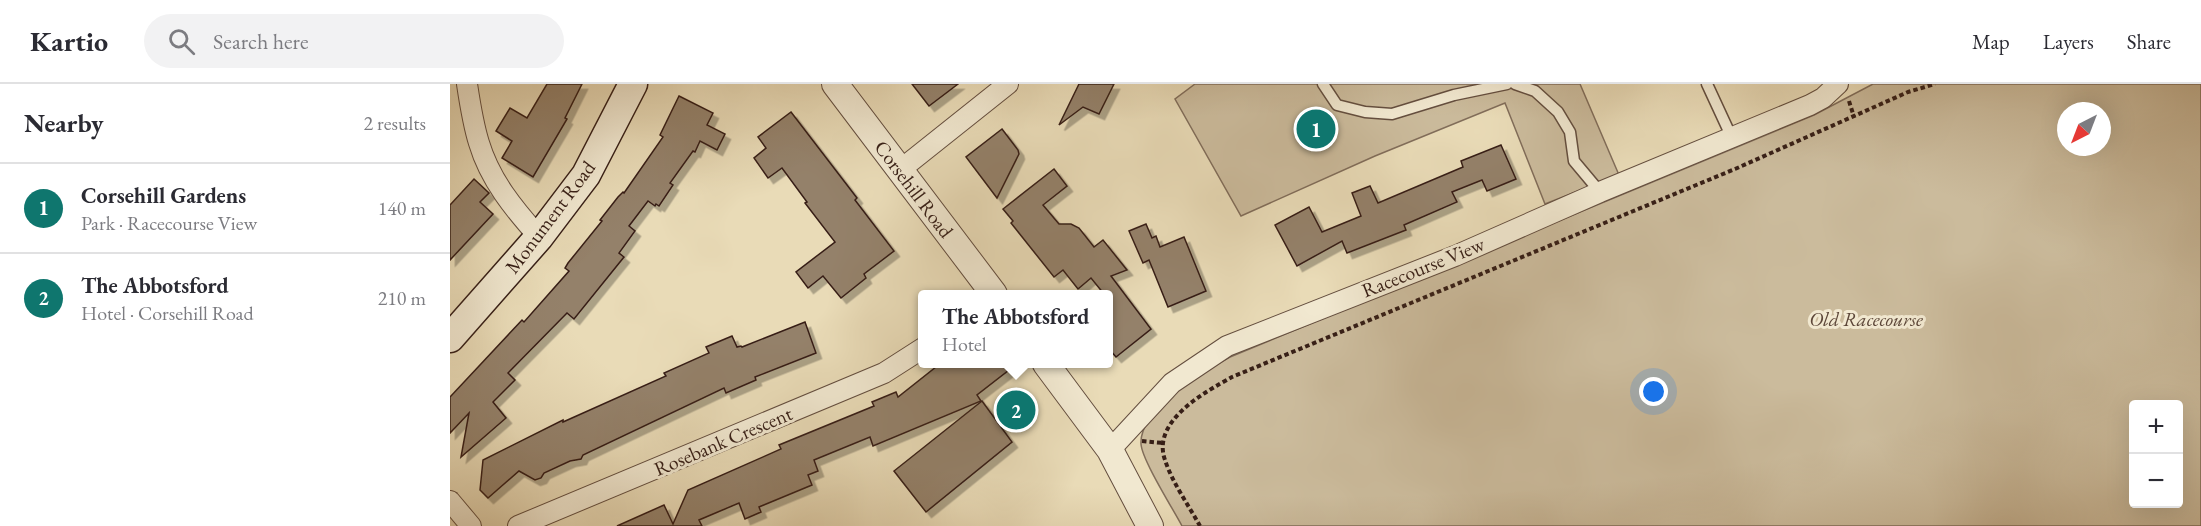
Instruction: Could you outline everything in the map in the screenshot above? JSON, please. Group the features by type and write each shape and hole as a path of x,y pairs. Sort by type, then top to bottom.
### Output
{"main road":[{"name":"Monument Road","path":"450,338 539,237 586,175 633,84"}],"street":[{"path":"467,84 479,144 495,179 515,210 539,237"},
{"name":"Corsehill Road","path":"835,84 991,290"},
{"path":"900,170 1008,84"},
{"name":"Racecourse View","path":"1110,450 1172,383 1227,346 1455,256 1600,192 1810,105 1823,98 1838,84"},
{"name":"Rosebank Crescent","path":"519,526 884,373 918,351"},
{"path":"1050,368 1110,450 1150,526"},
{"path":"450,501 471,526"}],"lane":[{"path":"1323,84 1337,105 1365,112 1392,114 1454,95 1507,84"},
{"path":"1515,84 1535,91 1558,112 1570,132 1574,161 1600,192"},
{"path":"1707,84 1732,138"}],"path":[{"path":"1200,526 1165,460 1163,437 1190,403 1209,390 1232,377 1735,169 1908,92 1935,84"},
{"path":"1142,441 1163,443"}],"green space":[{"path":"1195,84 1580,84 1619,175 1545,204 1505,103 1375,156 1241,216 1175,99"},
{"name":"Old Racecourse","path":"1873,84 2201,84 2201,526 1182,526 1143,451 1141,444 1143,431 1150,418 1175,393 1190,381 1230,357 1814,115"}],"building":[{"path":"547,84 582,84 565,118 567,119 533,177 502,158 512,141 496,131 510,108 527,118"},
{"path":"912,84 958,84 929,106"},
{"path":"1079,84 1114,84 1099,114 1083,107 1059,125"},
{"path":"679,96 713,113 707,125 725,134 717,150 700,141 695,152 693,151 670,183 673,185 659,206 648,201 629,226 635,231 619,253 624,257 574,319 567,313 508,373 515,380 493,402 506,418 461,457 469,413 450,433 450,397 522,320 524,322 569,271 565,268 568,263 618,197 624,193 663,137 660,135"},
{"path":"791,112 857,198 855,200 894,251 864,274 866,278 841,298 823,276 808,288 796,272 835,242 782,168 768,178 754,158 766,148 758,137"},
{"path":"1002,129 1019,154 997,198 966,157"},
{"path":"1501,145 1516,179 1487,191 1482,180 1452,192 1457,202 1404,225 1406,230 1347,253 1342,241 1297,266 1275,225 1309,207 1322,232 1361,216 1352,193 1370,186 1378,203 1463,167 1461,161"},
{"path":"1054,169 1067,186 1043,205 1059,224 1071,224 1079,228 1094,247 1103,240 1127,270 1111,276 1151,329 1116,357 1113,354 1113,290 1101,290 1091,278 1078,289 1063,270 1054,277 1011,223 1013,221 1003,209"},
{"path":"474,179 489,193 480,202 493,214 450,260 450,205"},
{"path":"1146,224 1152,238 1156,236 1160,247 1184,237 1206,291 1168,307 1149,260 1143,263 1129,231"},
{"path":"805,322 816,353 755,377 756,380 726,393 724,388 583,455 581,459 570,461 544,473 541,478 535,480 519,471 488,498 480,490 483,460 563,420 563,422 666,376 664,373 709,353 706,347 732,336 737,347 742,347"},
{"path":"935,368 1012,368 977,395 981,401 873,446 870,437 814,460 818,471 808,475 812,485 759,507 761,512 745,519 739,503 699,520 702,526 617,526 664,505 673,524 688,490 781,449 779,445 874,406 872,402 896,392 898,397"},
{"path":"982,401 1012,442 926,512 894,471"}],"place":[{"name":"Corsehill Gardens","path":"1316,129"},
{"name":"The Abbotsford","path":"1016,410"}]}
